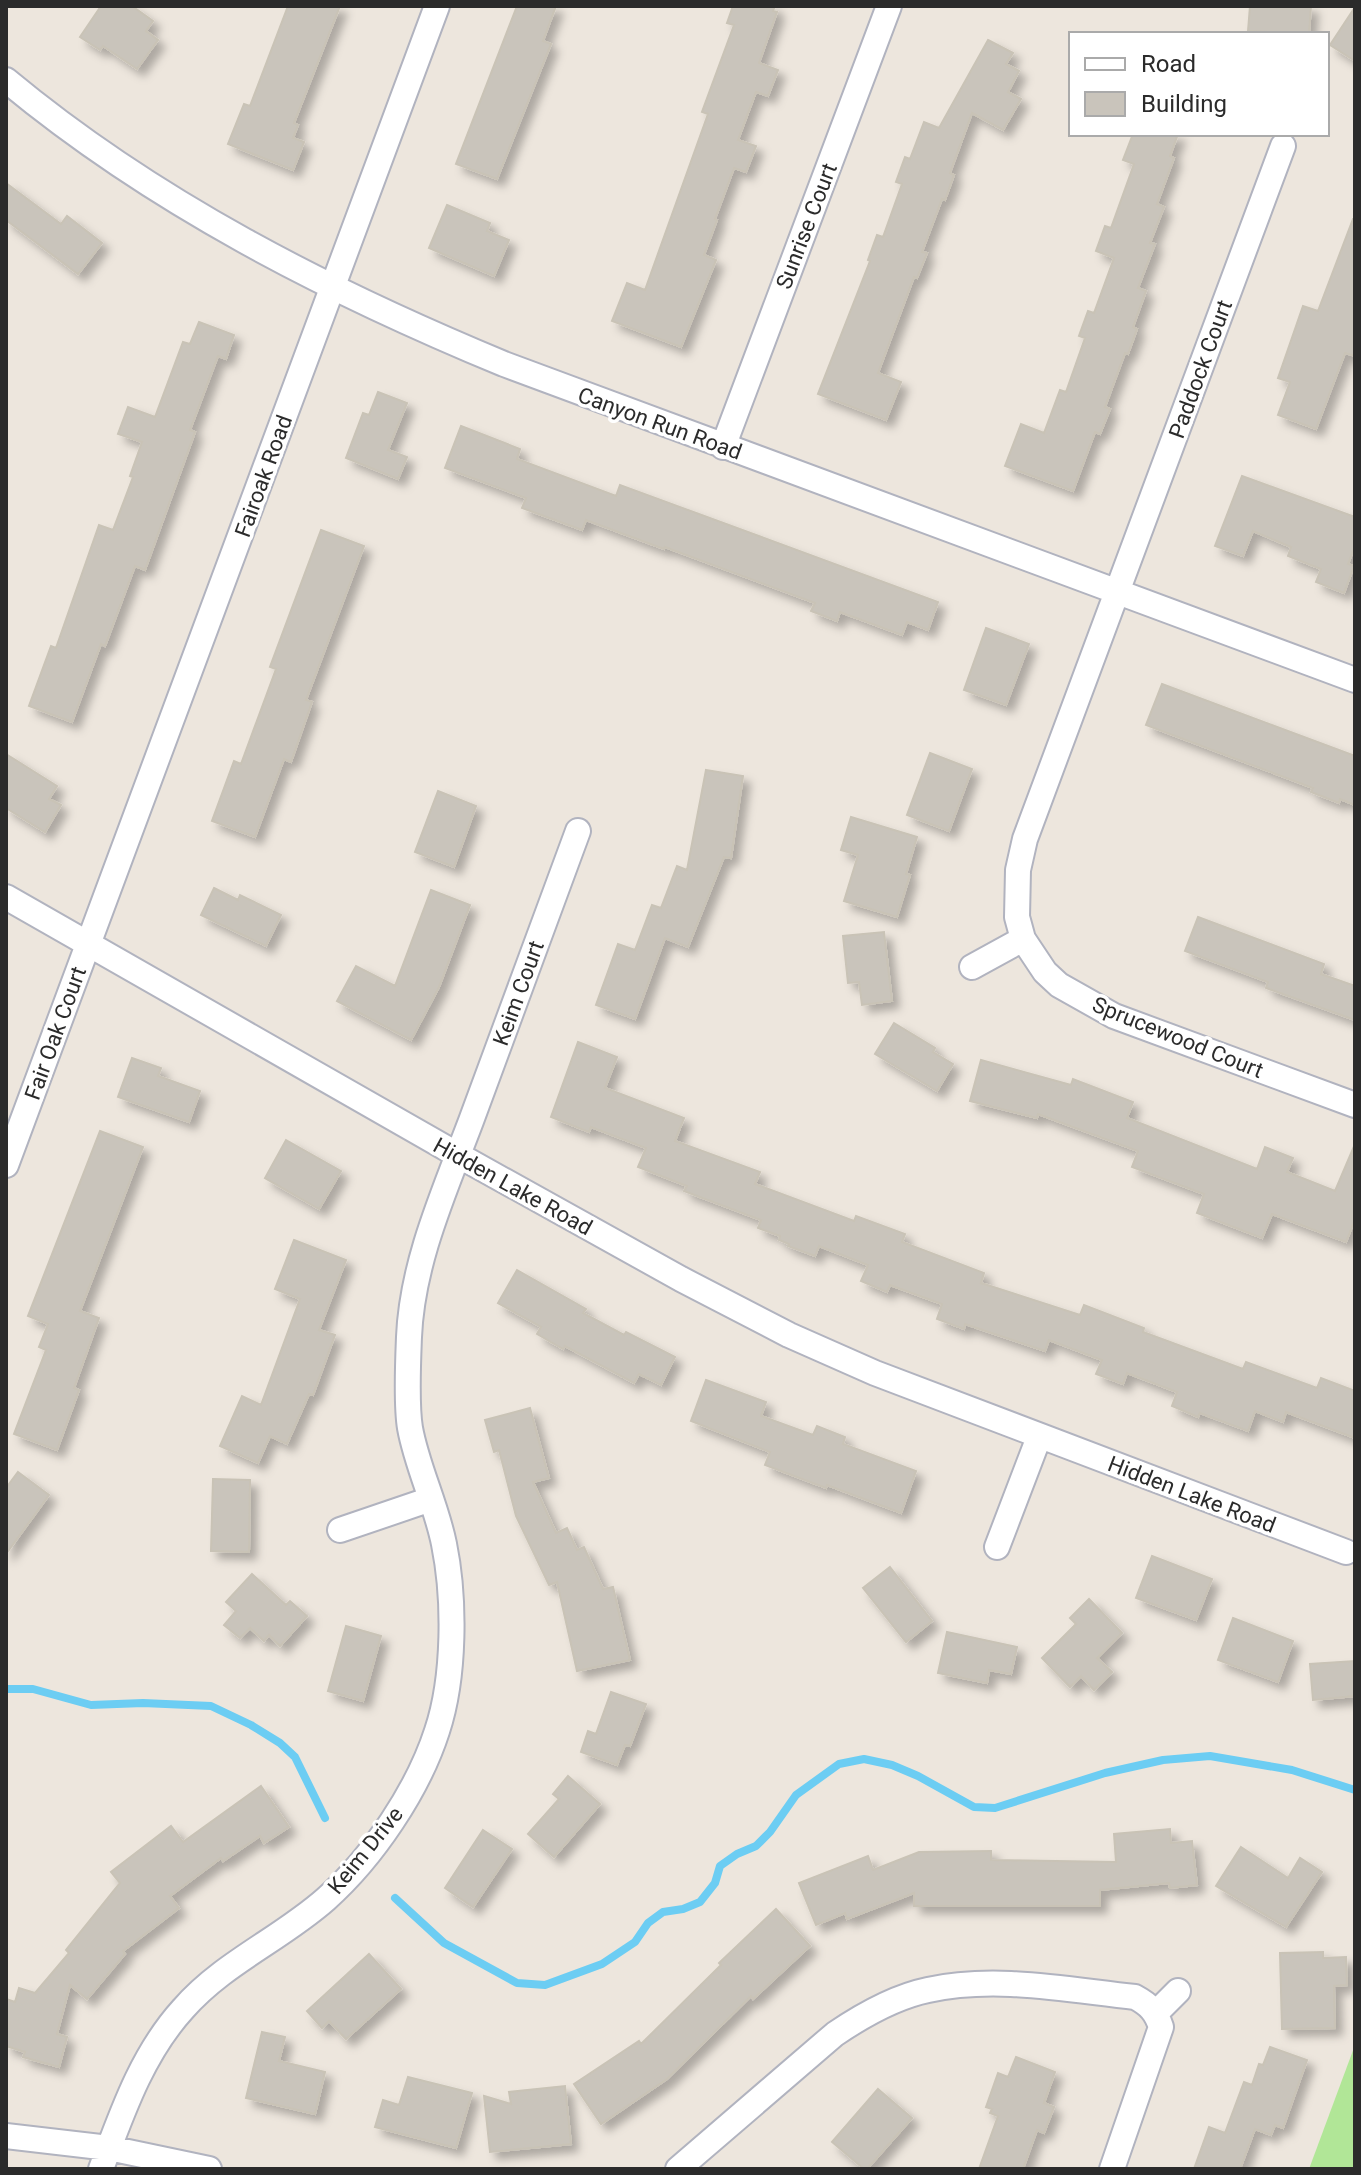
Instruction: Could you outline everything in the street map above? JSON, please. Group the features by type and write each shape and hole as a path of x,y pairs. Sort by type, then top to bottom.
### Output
{"street":[{"name":"Fairoak Road","path":"88,945 437,6"},
{"name":"Sunrise Court","path":"723,447 889,6"},
{"name":"Canyon Run Road","path":"6,80 88,142 188,208 333,289 404,323 723,447 1355,680"},
{"name":"Paddock Court","path":"1118,592 1283,146"},
{"name":"Sprucewood Court","path":"1118,592 1025,839 1017,888 1017,917 1023,939 1045,972 1059,985 1114,1016 1355,1105"},
{"name":"Keim Court","path":"458,1155 578,831"},
{"name":"Hidden Lake Road","path":"6,897 458,1155 789,1335 875,1373 1039,1437 1346,1552"},
{"path":"972,967 1023,939"},
{"name":"Fair Oak Court","path":"6,1165 88,945"},
{"name":"Keim Drive","path":"105,2158 134,2082 164,2031 207,1985 326,1899 359,1863 403,1805 426,1761 440,1721 452,1654 444,1543 410,1427 409,1339 412,1298 421,1261 458,1155"},
{"path":"997,1547 1039,1437"},
{"path":"340,1530 431,1499"},
{"path":"678,2169 835,2034 861,2016 892,2001 927,1990 979,1983 1135,1997 1156,2013 1161,2027 1112,2169"},
{"path":"1156,2013 1178,1991"},
{"path":"6,2136 105,2158 209,2169"}],"green space":[{"path":"1355,2045 1355,2169 1309,2169"}],"building":[{"path":"101,6 132,6 153,21 146,31 158,40 137,69 103,46 100,50 80,37"},
{"path":"288,6 340,6 294,123 298,125 293,138 304,142 293,170 228,144 244,104 250,106"},
{"path":"517,6 556,6 543,41 551,44 497,179 456,164"},
{"path":"733,6 775,6 773,11 777,12 759,63 778,70 768,96 756,92 738,140 756,146 746,172 734,168 704,255 716,260 681,347 612,321 627,283 645,290 708,114 702,112 734,25 727,23"},
{"path":"1250,6 1311,6 1309,32 1248,31"},
{"path":"1355,7 1355,61 1330,45"},
{"path":"988,40 1013,53 1006,64 1019,71 1008,92 1021,99 1003,130 972,113 950,173 954,175 922,252 927,253 917,278 914,277 878,373 901,382 886,420 818,394 870,261 877,235 883,237 902,184 896,182 905,157 910,159 924,122 939,128"},
{"path":"1132,136 1177,136 1170,156 1174,158 1157,204 1164,207 1150,243 1155,244 1138,288 1146,291 1133,327 1137,329 1105,407 1110,409 1100,434 1095,432 1073,491 1005,466 1021,424 1044,433 1060,390 1066,392 1085,338 1079,336 1088,311 1094,313 1114,258 1096,251 1105,226 1111,228 1134,164 1123,160"},
{"path":"6,183 61,224 67,216 102,243 78,274 6,220"},
{"path":"447,205 490,223 487,231 509,240 494,276 429,248"},
{"path":"1353,219 1355,356 1345,353 1316,429 1278,415 1290,382 1278,378 1303,306 1318,311"},
{"path":"199,322 234,335 226,359 218,356 190,430 195,432 145,570 135,566 72,722 29,706 51,646 56,648 99,525 113,530 133,477 130,476 142,442 118,434 128,407 155,417 183,342 190,344"},
{"path":"378,392 407,403 388,450 407,457 398,479 346,458 363,413 369,415"},
{"path":"461,426 520,449 517,459 616,496 620,485 938,602 928,630 907,622 902,635 840,612 837,621 811,611 815,603 665,547 586,520 582,530 522,508 526,498 445,468"},
{"path":"1242,476 1355,517 1355,546 1348,564 1354,566 1344,593 1316,582 1321,569 1288,556 1291,547 1253,531 1243,556 1215,546"},
{"path":"321,530 364,546 306,700 312,702 291,762 284,759 255,837 212,821 234,761 241,764 276,669 270,667"},
{"path":"986,628 1029,644 1006,705 964,690"},
{"path":"1162,684 1355,756 1355,805 1340,799 1339,803 1311,792 1313,788 1146,725"},
{"path":"930,753 972,769 949,831 907,815"},
{"path":"6,754 57,786 49,799 61,805 45,832 6,808"},
{"path":"706,770 743,776 731,858 724,857 688,947 665,938 635,1019 596,1005 618,944 635,950 652,905 661,908 677,866 687,870"},
{"path":"438,791 476,806 454,867 415,852"},
{"path":"851,817 917,837 906,874 910,875 897,917 844,901 858,855 841,850"},
{"path":"214,888 238,900 240,895 281,915 266,946 201,915"},
{"path":"431,890 470,905 439,987 411,1040 337,1001 356,966 395,986"},
{"path":"1198,917 1324,964 1321,974 1355,986 1355,1020 1266,988 1268,982 1185,951"},
{"path":"884,932 892,1001 862,1005 859,982 848,983 843,936"},
{"path":"894,1023 935,1048 933,1052 953,1064 937,1091 875,1054"},
{"path":"578,1042 617,1057 605,1088 684,1118 675,1141 760,1172 755,1184 854,1221 856,1216 905,1234 902,1242 984,1273 981,1283 1080,1315 1084,1305 1144,1328 1143,1332 1243,1369 1246,1362 1317,1388 1321,1378 1355,1391 1355,1438 1286,1412 1283,1422 1255,1411 1248,1431 1200,1413 1198,1417 1172,1406 1177,1392 1127,1373 1123,1384 1096,1374 1102,1360 1049,1340 1045,1351 965,1324 964,1329 937,1319 942,1304 890,1285 887,1292 861,1281 868,1265 819,1246 815,1256 788,1246 779,1240 780,1236 758,1228 761,1220 684,1191 687,1186 638,1167 646,1148 591,1127 589,1132 551,1117"},
{"path":"132,1058 161,1068 158,1076 200,1091 189,1122 118,1097"},
{"path":"981,1060 1071,1085 1073,1079 1133,1102 1127,1118 1257,1169 1265,1147 1293,1158 1287,1172 1335,1191 1355,1144 1355,1219 1346,1242 1272,1214 1262,1238 1197,1213 1204,1194 1132,1167 1138,1151 1038,1114 1037,1118 970,1101"},
{"path":"100,1131 143,1147 80,1311 99,1318 74,1388 79,1390 57,1450 14,1434 46,1350 39,1347 48,1324 28,1316"},
{"path":"286,1140 341,1171 319,1209 265,1178"},
{"path":"294,1240 346,1260 319,1330 335,1335 313,1395 309,1394 287,1444 270,1436 258,1463 220,1446 242,1396 261,1405 300,1299 275,1289"},
{"path":"517,1270 586,1309 583,1313 675,1357 661,1385 639,1374 634,1383 565,1346 563,1349 537,1334 541,1327 498,1303"},
{"path":"706,1380 766,1402 761,1416 813,1435 817,1426 845,1437 843,1444 916,1471 901,1513 765,1465 770,1452 691,1421"},
{"path":"530,1408 549,1478 533,1482 556,1533 567,1528 577,1550 584,1547 603,1589 613,1587 630,1660 577,1671 557,1582 549,1585 516,1516 499,1450 494,1452 485,1420"},
{"path":"18,1472 49,1495 6,1554 6,1488"},
{"path":"213,1479 250,1480 249,1552 211,1551"},
{"path":"1152,1556 1212,1579 1196,1620 1136,1598"},
{"path":"890,1567 932,1621 906,1642 863,1588"},
{"path":"252,1574 286,1605 290,1601 307,1616 280,1646 269,1635 264,1641 250,1628 240,1638 224,1625 236,1611 226,1602"},
{"path":"1089,1599 1122,1633 1097,1658 1112,1672 1094,1690 1081,1676 1070,1687 1042,1658 1076,1624 1070,1618"},
{"path":"1233,1618 1293,1641 1278,1682 1218,1660"},
{"path":"346,1626 381,1636 363,1701 328,1691"},
{"path":"947,1632 1017,1647 1011,1674 989,1670 987,1683 938,1673"},
{"path":"1355,1661 1355,1696 1313,1700 1310,1664"},
{"path":"611,1692 646,1704 630,1746 625,1745 617,1765 581,1752 588,1731 596,1734"},
{"path":"568,1776 600,1804 554,1857 528,1834 559,1799 553,1794"},
{"path":"261,1786 289,1827 264,1843 260,1836 223,1861 221,1858 170,1896 179,1908 123,1951 125,1954 87,1999 70,1985 57,2034 67,2037 59,2067 23,2057 25,2052 6,2046 6,1999 15,2002 19,1988 35,1993 69,1953 66,1950 120,1883 111,1872 171,1826 183,1842"},
{"path":"1170,1829 1171,1843 1192,1841 1197,1885 1170,1888 1169,1883 1100,1890 1100,1906 914,1906 914,1893 847,1919 845,1913 816,1925 799,1883 868,1856 873,1870 919,1852 991,1851 991,1860 1116,1862 1114,1834"},
{"path":"483,1830 512,1849 473,1907 445,1888"},
{"path":"1241,1847 1288,1878 1300,1858 1322,1872 1286,1927 1216,1886"},
{"path":"776,1909 810,1946 753,1999 751,1996 667,2079 601,2124 574,2084 639,2041 641,2044"},
{"path":"1323,1952 1323,1958 1346,1957 1347,1985 1334,1986 1335,2028 1282,2029 1280,1953"},
{"path":"369,1954 401,1989 346,2039 329,2021 322,2028 307,2011"},
{"path":"262,2032 285,2037 279,2061 325,2072 315,2114 246,2098"},
{"path":"1270,2047 1307,2060 1283,2128 1275,2125 1271,2135 1255,2129 1240,2169 1194,2169 1209,2127 1225,2133 1244,2082 1252,2085 1259,2064 1263,2065"},
{"path":"1016,2057 1055,2072 1044,2103 1054,2107 1044,2133 1037,2130 1023,2169 979,2169 998,2116 986,2107 998,2073 1008,2077"},
{"path":"408,2077 472,2093 456,2148 375,2127 383,2100 399,2105"},
{"path":"565,2086 571,2144 490,2152 484,2096 511,2104 509,2092"},
{"path":"878,2089 912,2118 864,2169 832,2142"}],"waterway":[{"path":"6,1689 33,1689 91,1705 143,1703 211,1706 251,1725 280,1743 295,1757 325,1818"},
{"path":"395,1898 444,1943 517,1983 545,1985 602,1964 635,1942 648,1923 663,1912 700,1902 715,1883 720,1866 756,1846 796,1795 839,1764 864,1759 892,1765 974,1807 995,1808 1105,1773 1163,1760 1210,1756 1292,1770 1355,1790"}]}
